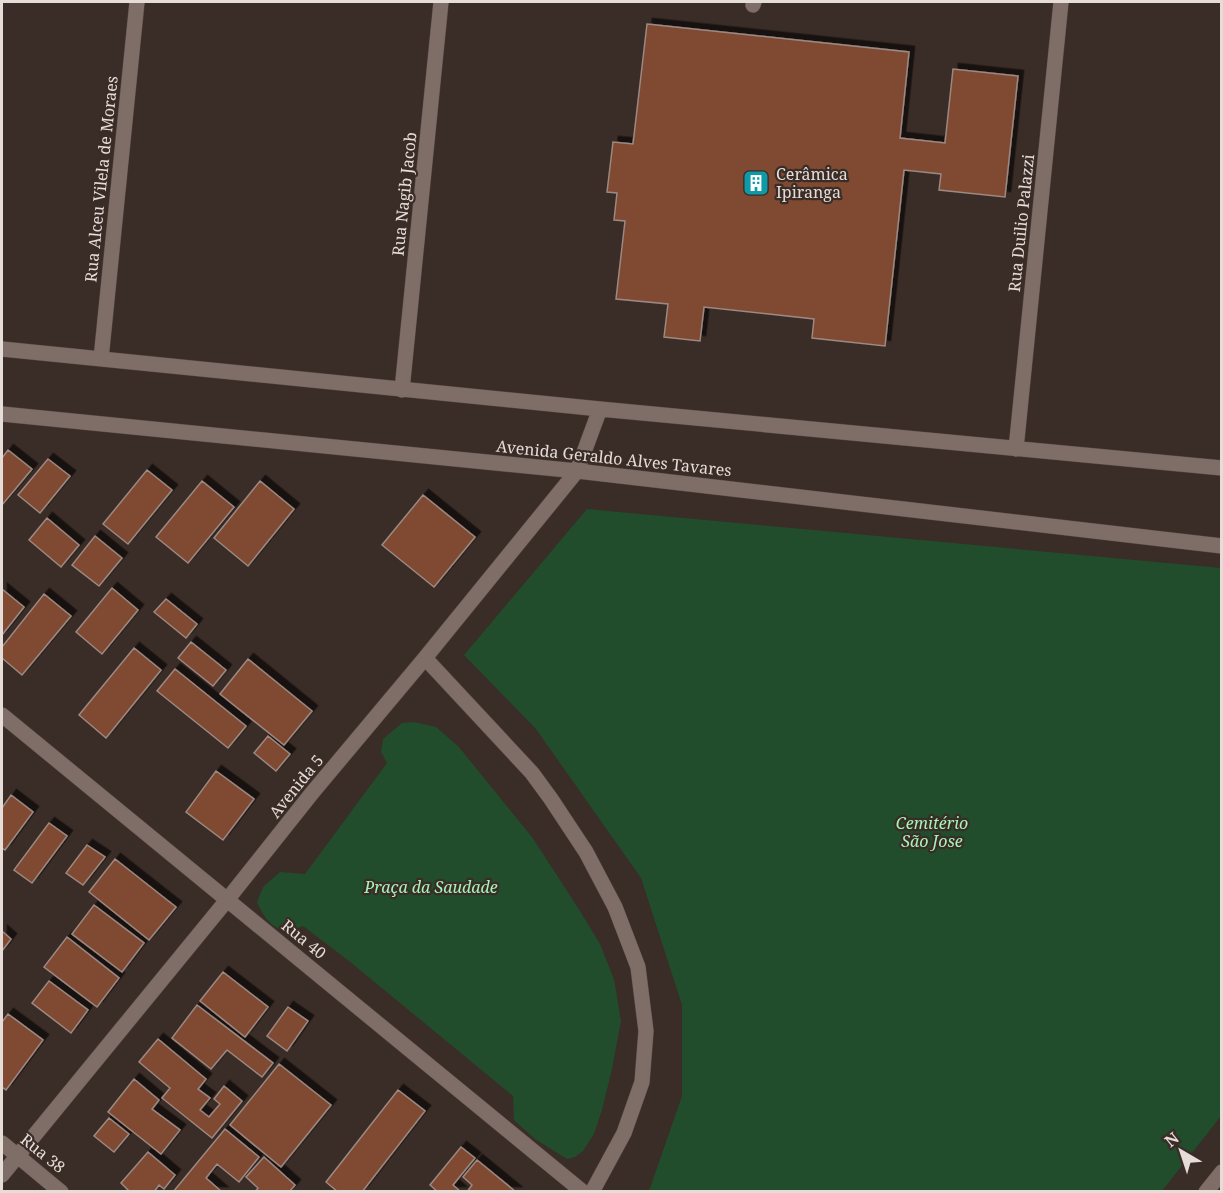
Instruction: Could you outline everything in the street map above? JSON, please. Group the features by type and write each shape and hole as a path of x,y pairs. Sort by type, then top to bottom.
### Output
{"street":[{"name":"Rua Alceu Vilela de Moraes","path":"101,359 137,2"},
{"name":"Rua Nagib Jacob","path":"402,390 441,2"},
{"name":"Rua Duilio Palazzi","path":"1017,449 1061,2"},
{"path":"2,349 600,410 1221,468"},
{"name":"Avenida 5","path":"2,1175 577,471 600,410"},
{"name":"Avenida Geraldo Alves Tavares","path":"2,414 577,471 1221,546"},
{"path":"425,658 532,773 551,799 586,852 615,907 638,967 646,1031 642,1082 624,1133 592,1191"},
{"name":"Rua 40","path":"2,715 583,1191"},
{"name":"Rua 38","path":"2,1143 62,1191"},
{"path":"1206,1191 1221,1172"}],"green space":[{"name":"Cemitério São Jose","path":"587,509 1221,568 1221,1116 1162,1191 649,1191 682,1096 682,1005 641,878 536,729 464,655"},
{"name":"Praça da Saudade","path":"414,722 436,727 458,746 532,837 600,944 614,979 621,1021 612,1069 594,1134 583,1151 575,1157 567,1159 535,1139 514,1120 513,1096 349,961 303,926 286,933 276,927 265,917 257,902 263,887 280,872 305,874 387,763 381,752 383,739 402,723"}],"building":[{"name":"Cerâmica Ipiranga","path":"647,24 909,52 900,138 945,143 953,69 1018,76 1005,197 939,190 941,174 904,170 885,346 812,338 814,319 704,307 700,341 664,337 668,304 616,299 625,221 614,220 617,193 607,192 613,142 633,144"},
{"path":"8,450 32,469 2,505 2,458"},
{"path":"48,459 70,476 40,513 18,495"},
{"path":"147,470 172,490 128,544 103,524"},
{"path":"202,481 234,507 188,563 156,537"},
{"path":"260,481 294,509 248,566 214,538"},
{"path":"423,495 475,537 434,587 382,545"},
{"path":"47,518 79,545 61,567 29,540"},
{"path":"95,536 122,558 99,586 72,565"},
{"path":"112,588 138,610 102,654 76,632"},
{"path":"2,589 24,607 2,635"},
{"path":"44,594 71,616 22,675 2,658 2,647"},
{"path":"166,599 197,624 186,638 154,612"},
{"path":"191,642 226,670 213,686 178,658"},
{"path":"134,648 161,670 106,738 79,715"},
{"path":"248,659 312,711 284,745 220,694"},
{"path":"175,669 246,726 228,748 157,691"},
{"path":"268,736 290,754 276,771 254,753"},
{"path":"216,771 254,799 223,840 186,812"},
{"path":"11,795 33,812 5,850 2,848 2,808"},
{"path":"49,823 67,836 32,883 14,870"},
{"path":"87,845 105,857 83,885 66,873"},
{"path":"115,859 176,907 149,940 89,892"},
{"path":"94,905 144,943 122,972 72,934"},
{"path":"2,931 11,939 2,951"},
{"path":"67,937 119,978 97,1007 44,967"},
{"path":"223,972 268,1007 245,1037 200,1001"},
{"path":"49,981 88,1010 71,1033 32,1003"},
{"path":"197,1005 273,1063 262,1077 227,1050 211,1069 172,1038"},
{"path":"288,1007 308,1021 287,1051 267,1036"},
{"path":"8,1014 43,1040 6,1090 2,1087 2,1022"},
{"path":"158,1039 206,1079 198,1089 210,1098 200,1110 209,1117 220,1104 214,1099 224,1086 242,1101 212,1138 162,1098 170,1088 139,1062"},
{"path":"279,1064 331,1105 281,1167 230,1125"},
{"path":"134,1079 159,1100 152,1109 180,1130 161,1154 108,1112"},
{"path":"398,1090 425,1111 362,1192 338,1192 326,1182"},
{"path":"109,1118 129,1134 114,1152 94,1136"},
{"path":"225,1129 259,1157 239,1182 217,1164 206,1178 222,1192 173,1192"},
{"path":"461,1147 475,1158 453,1185 461,1192 438,1192 430,1185"},
{"path":"148,1152 175,1175 164,1189 159,1185 154,1192 130,1192 121,1183"},
{"path":"264,1157 295,1185 289,1192 255,1192 258,1188 246,1177"},
{"path":"477,1160 516,1192 467,1192 472,1185 463,1177"}],"place":[{"name":"Cerâmica Ipiranga","path":"756,183"}]}
